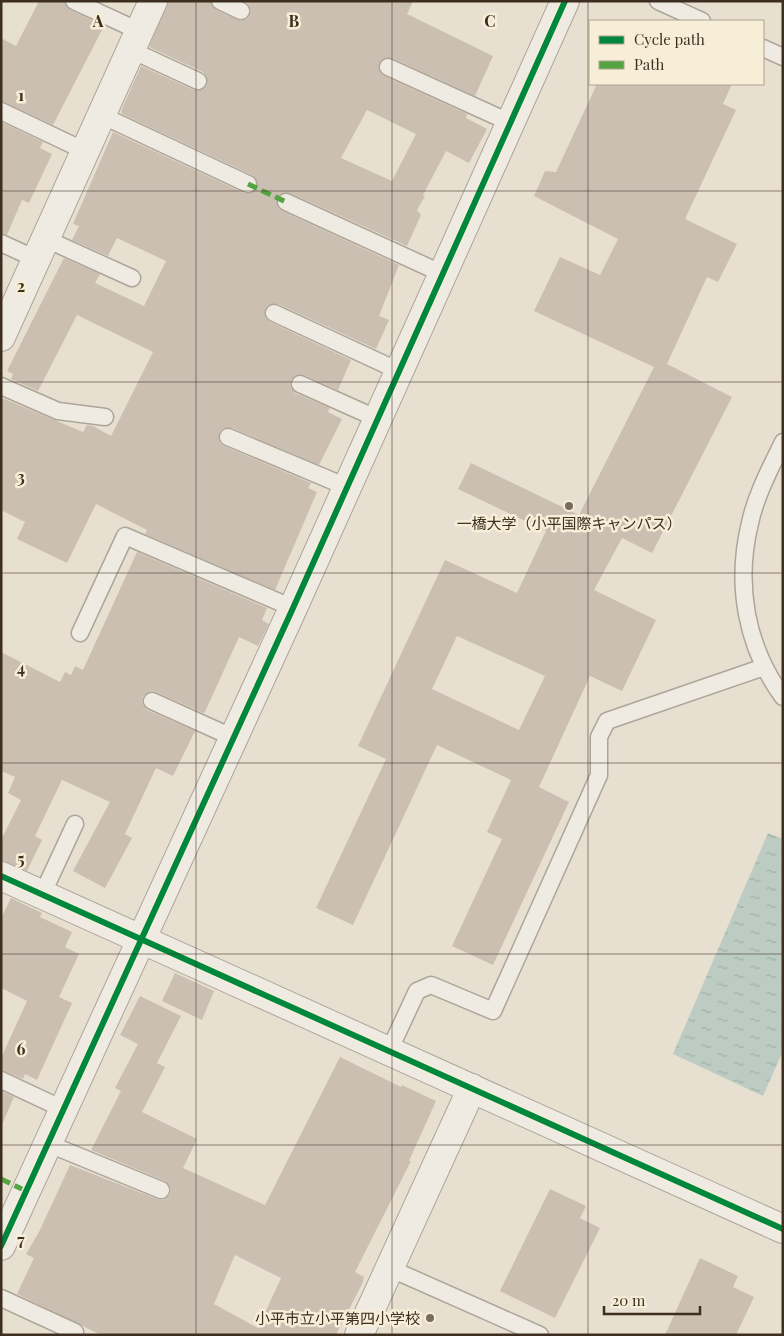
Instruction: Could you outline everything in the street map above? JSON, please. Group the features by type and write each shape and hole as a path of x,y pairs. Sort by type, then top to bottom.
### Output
{"street":[{"path":"1,337 153,1"},
{"path":"1,1246 65,1110 348,487 566,1"},
{"path":"1,876 783,1229"},
{"path":"359,1335 472,1088"}],"lane":[{"path":"74,1 198,81"},
{"path":"220,1 241,11"},
{"path":"658,1 700,20"},
{"path":"764,48 783,57"},
{"path":"388,67 511,123"},
{"path":"1,111 85,151"},
{"path":"101,115 248,184"},
{"path":"286,202 443,274"},
{"path":"1,243 41,249 132,278"},
{"path":"274,313 400,371"},
{"path":"300,384 378,419"},
{"path":"1,386 58,411 105,418"},
{"path":"228,436 348,487"},
{"path":"783,442 779,460 759,493 750,522 744,554 742,585 755,648 764,667 783,697"},
{"path":"80,634 126,536 293,608"},
{"path":"389,1051 417,991 431,985 493,1011 599,775 600,737 607,721 764,667"},
{"path":"152,701 234,738"},
{"path":"42,894 75,824"},
{"path":"1,1080 65,1110"},
{"path":"49,1144 161,1190"},
{"path":"389,1268 540,1335"},
{"path":"1,1298 75,1332"}],"water":[{"path":"768,833 783,839 783,1051 763,1096 673,1054"}],"building":[{"path":"39,1 64,1 70,10 104,26 53,125 1,101 1,38 16,46"},
{"path":"168,1 210,1 216,10 241,21 247,19 251,11 249,5 244,1 413,1 407,14 493,56 475,96 392,58 383,59 379,63 380,72 384,76 467,114 466,118 487,129 469,163 446,151 423,195 425,196 417,210 421,215 407,246 290,193 281,194 277,198 278,207 282,211 399,265 379,316 389,320 376,349 278,304 269,305 265,309 266,318 270,322 351,360 338,390 304,375 295,376 291,380 290,385 295,393 330,408 328,412 342,419 319,465 232,428 222,429 219,434 220,443 224,446 311,483 308,488 317,492 275,590 145,534 147,530 96,504 67,563 17,539 25,522 1,510 2,398 83,432 87,425 93,426 111,436 153,352 77,315 38,391 11,379 13,374 7,371 64,258 100,274 95,283 144,306 166,261 117,238 108,256 72,240 79,226 73,224 113,132 244,193 253,192 257,188 256,179 252,175 122,114 121,111 141,66 194,90 203,89 207,85 206,76 203,72 149,47","holes":["367,110 416,134 392,181 341,158"]},
{"path":"597,85 732,85 723,104 736,110 685,219 737,244 718,282 707,277 667,364 732,397 652,553 622,538 594,590 656,620 622,691 590,676 539,787 569,802 493,965 452,946 502,839 487,832 511,780 437,745 353,925 316,908 386,759 358,746 445,560 517,593 546,531 458,489 471,463 579,515 654,367 534,311 560,257 600,275 618,239 534,196 545,171 556,172","holes":["457,636 545,676 519,730 432,689"]},
{"path":"1,122 43,142 40,148 52,154 29,203 22,200 7,235 1,233"},
{"path":"137,552 267,608 262,620 269,624 258,646 239,637 205,712 203,713 156,692 151,691 143,696 142,702 147,710 195,731 173,776 156,768 125,834 132,838 105,888 73,871 110,802 62,780 35,836 42,840 27,871 1,860 1,840 21,800 8,793 15,777 1,771 1,652 60,682 65,672 71,675 75,666 83,670"},
{"path":"11,898 42,913 40,917 72,932 65,947 79,954 59,997 72,1003 37,1080 25,1074 23,1079 1,1070 1,1058 27,1001 1,988 1,918"},
{"path":"175,973 214,991 202,1020 162,1001"},
{"path":"140,996 181,1016 157,1063 165,1067 142,1112 197,1139 183,1168 265,1205 340,1057 401,1087 402,1085 436,1101 409,1161 411,1161 355,1272 364,1277 362,1284 336,1335 101,1335 17,1294 34,1258 26,1254 39,1232 70,1165 157,1199 163,1200 170,1194 171,1188 165,1181 91,1150 121,1091 115,1088 138,1044 120,1035","holes":["235,1255 281,1278 258,1328 214,1304"]},
{"path":"1,1091 14,1097 1,1127"},
{"path":"550,1189 586,1206 580,1218 600,1228 555,1318 500,1291"},
{"path":"700,1258 738,1276 733,1287 754,1297 736,1335 665,1335"}],"marked path":[{"path":"248,184 286,202"},
{"path":"1,1179 26,1191"}],"cycle path":[{"path":"1,1246 293,608 565,1"},
{"path":"1,876 783,1229"}],"place":[{"name":"一橋大学（小平国際キャンパス）","path":"569,506"},
{"name":"小平市立小平第四小学校","path":"430,1318"}]}
